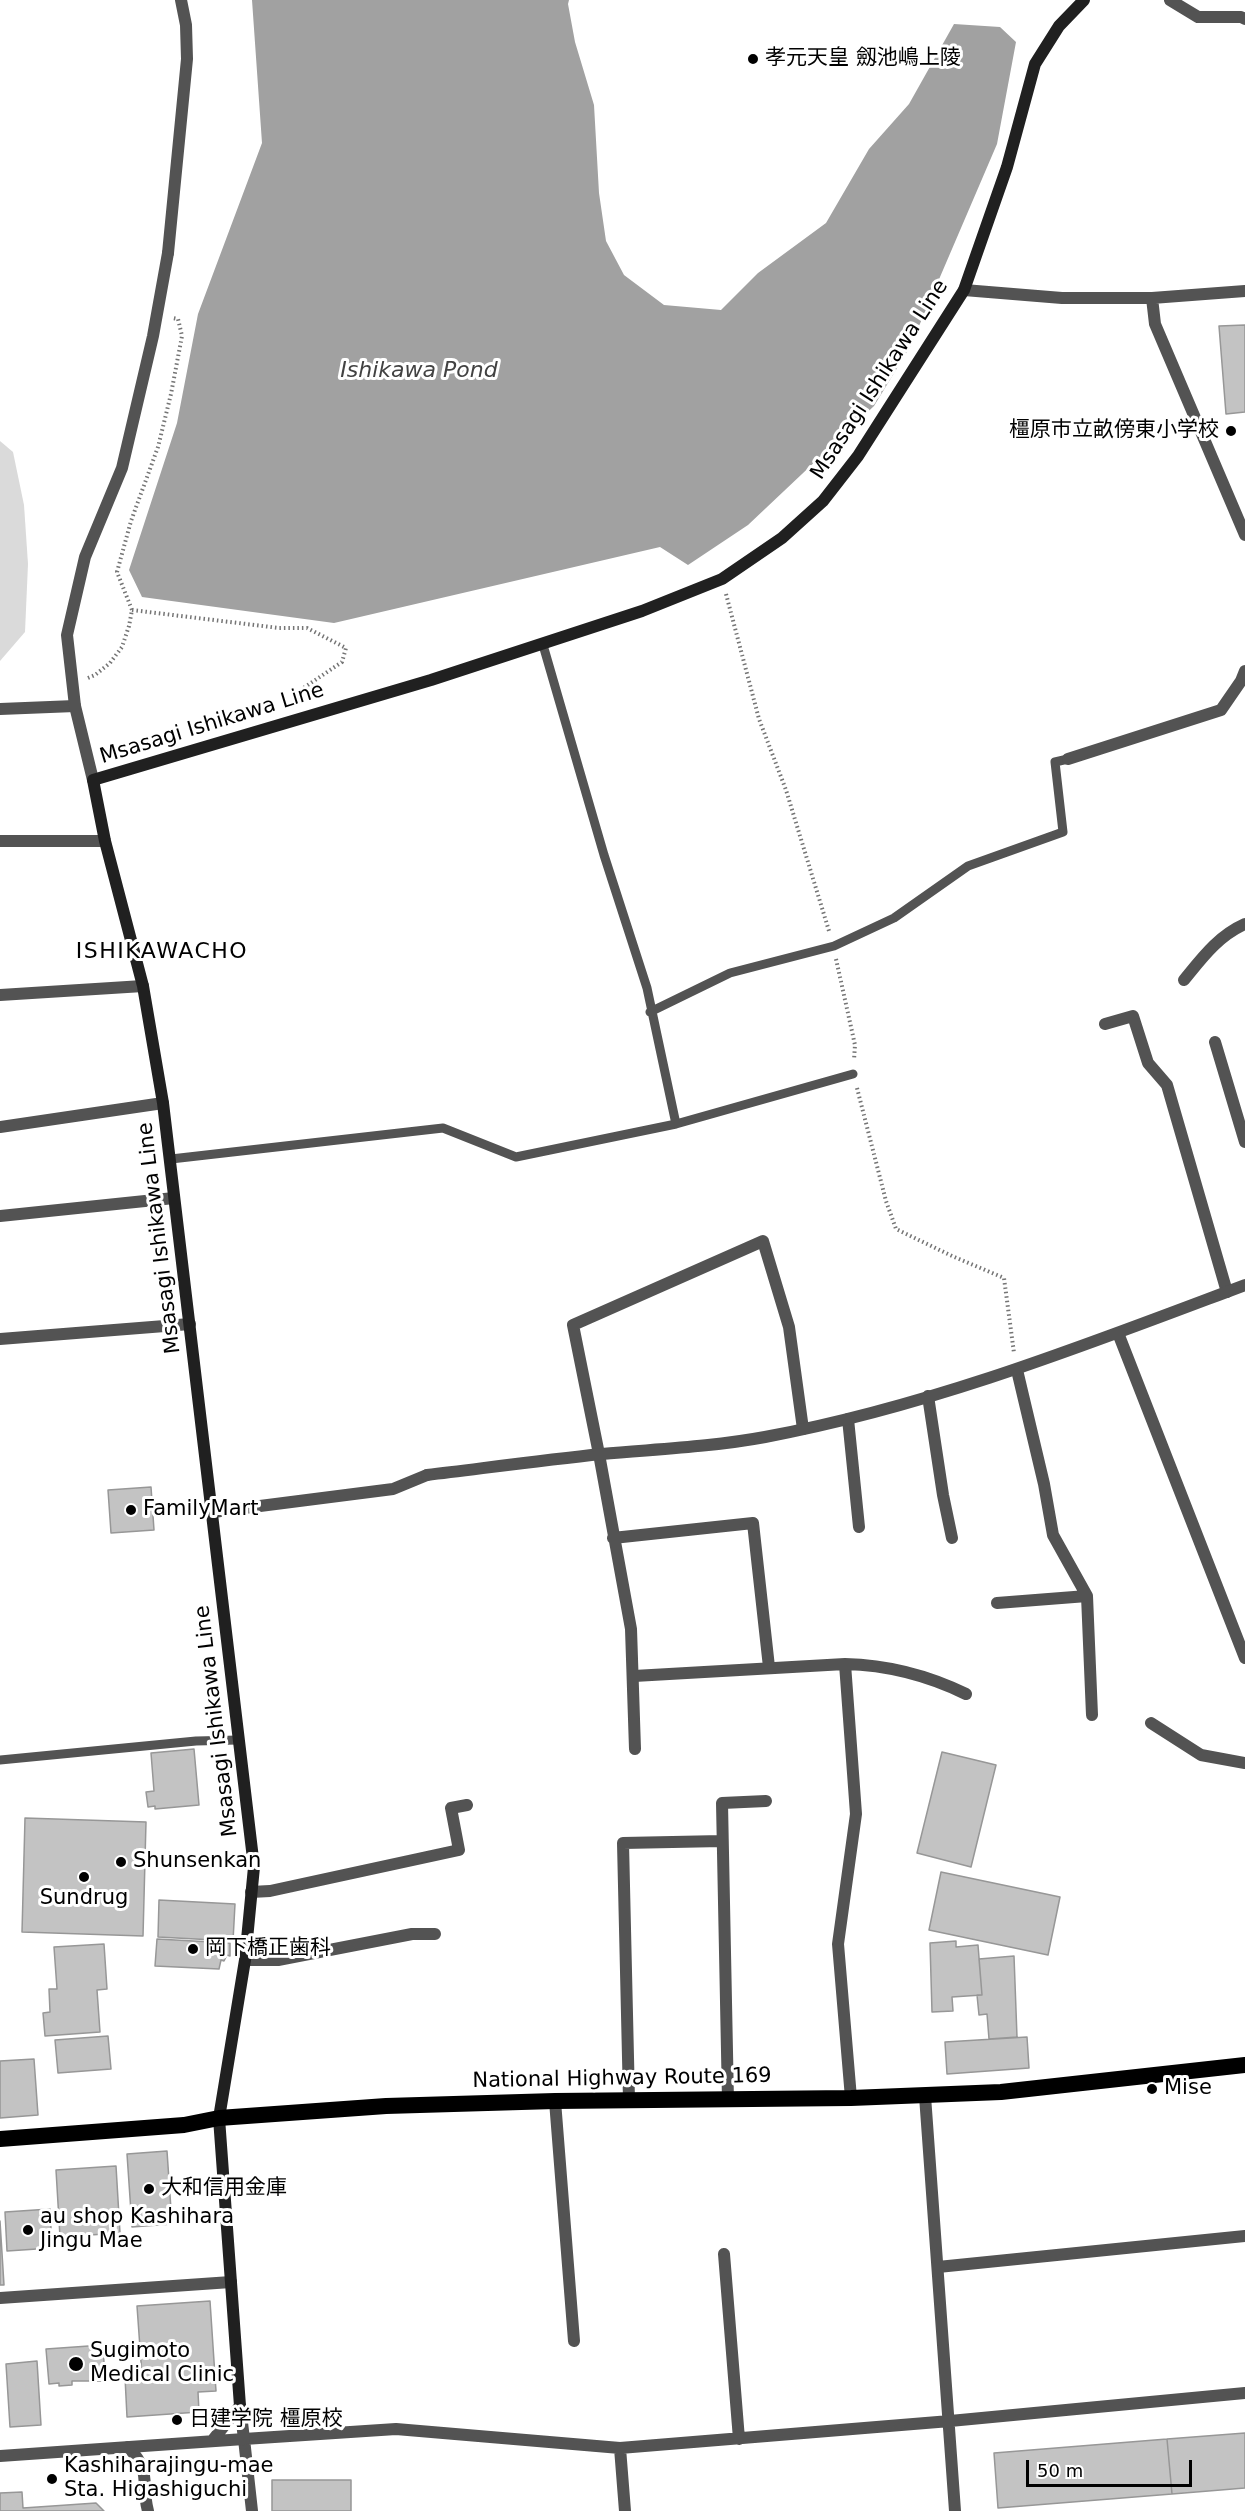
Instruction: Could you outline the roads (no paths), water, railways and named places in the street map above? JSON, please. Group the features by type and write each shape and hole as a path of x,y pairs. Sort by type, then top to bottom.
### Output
{"highway":[{"name":"National Highway Route 169","path":"0,2139 184,2125 219,2118 386,2106 555,2101 728,2101 1001,2092 1245,2065"}],"main road":[{"name":"Msasagi Ishikawa Line","path":"240,2406 219,2118 245,1960 254,1867 163,1103 143,986 105,841 93,780 543,645 722,579 782,538 823,501 858,456 964,290 1007,166 1035,64 1059,26 1084,0"}],"street":[{"path":"181,0 186,25"},
{"path":"93,780 75,706 67,635 85,557 122,468 153,336 168,253 187,59 186,25 189,0"},
{"path":"1170,0 1198,17 1241,16 1245,19"},
{"path":"964,290 1062,298 1152,298 1245,291"},
{"path":"1152,298 1155,324 1245,535"},
{"path":"1068,759 1221,710 1241,681 1245,671"},
{"path":"0,709 75,706"},
{"path":"0,841 105,841"},
{"path":"1184,980 1208,950 1231,930 1245,924"},
{"path":"0,995 143,986"},
{"path":"1105,1024 1133,1016 1148,1063 1167,1084 1227,1292"},
{"path":"1215,1042 1245,1142"},
{"path":"0,1127 163,1103"},
{"path":"0,1216 174,1198"},
{"path":"635,1749 631,1629 613,1538 600,1454 573,1325 763,1241 789,1327 803,1429"},
{"path":"213,1512 393,1489 426,1474 600,1454 712,1445 803,1429 848,1419 1017,1370 1245,1285"},
{"path":"0,1339 190,1324"},
{"path":"1118,1333 1245,1658"},
{"path":"1017,1370 1053,1535 1087,1596 1092,1715"},
{"path":"928,1396 943,1496 952,1538"},
{"path":"848,1419 859,1527"},
{"path":"613,1538 753,1522 769,1667"},
{"path":"998,1603 1087,1596"},
{"path":"634,1676 845,1664 891,1668 933,1678 966,1694"},
{"path":"845,1664 856,1814 838,1944 851,2098"},
{"path":"1151,1723 1201,1755 1245,1763"},
{"path":"728,2101 722,1803 766,1801"},
{"path":"251,1892 270,1891 459,1850 451,1808 467,1805"},
{"path":"629,2100 623,1843 722,1841"},
{"path":"245,1960 278,1960 412,1934 435,1934"},
{"path":"925,2096 955,2511"},
{"path":"555,2101 574,2341"},
{"path":"938,2267 1245,2236"},
{"path":"724,2254 739,2439"},
{"path":"0,2298 231,2282"},
{"path":"0,2456 396,2429 620,2448 950,2421 1245,2393"},
{"path":"240,2406 250,2507"},
{"path":"212,2441 240,2406"},
{"path":"128,2447 141,2461 146,2474 148,2511"},
{"path":"620,2448 625,2511"}],"lane":[{"path":"543,645 604,855 647,988 650,1012 676,1124"},
{"path":"650,1012 730,973 834,946 894,918 968,866 1063,832 1054,762 1068,759"},
{"path":"171,1160 443,1128 516,1157 676,1124 853,1074"},
{"path":"0,1760 196,1741 238,1740"}],"water":[{"name":"Ishikawa Pond","path":"252,0 569,0 575,42 594,105 599,193 606,241 624,275 664,305 721,310 758,273 826,223 869,149 909,104 954,24 1000,27 1016,42 997,144 910,347 874,406 748,525 688,565 660,547 334,623 142,597 129,570 177,423 198,314 262,143"}],"place":[{"name":"孝元天皇 劔池嶋上陵","path":"753,59"},
{"name":"橿原市立畝傍東小学校","path":"1231,431"},
{"name":"FamilyMart","path":"131,1510"},
{"name":"Shunsenkan","path":"121,1862"},
{"name":"Sundrug","path":"84,1877"},
{"name":"岡下橋正歯科","path":"193,1949"},
{"name":"Mise","path":"1152,2089"},
{"name":"大和信用金庫","path":"149,2189"},
{"name":"au shop Kashihara Jingu Mae","path":"28,2230"},
{"name":"Sugimoto Medical Clinic","path":"76,2364"},
{"name":"日建学院 橿原校","path":"177,2420"},
{"name":"Kashiharajingu-mae Sta. Higashiguchi","path":"52,2479"}],"district":[{"name":"ISHIKAWACHO","path":"162,952"}]}
